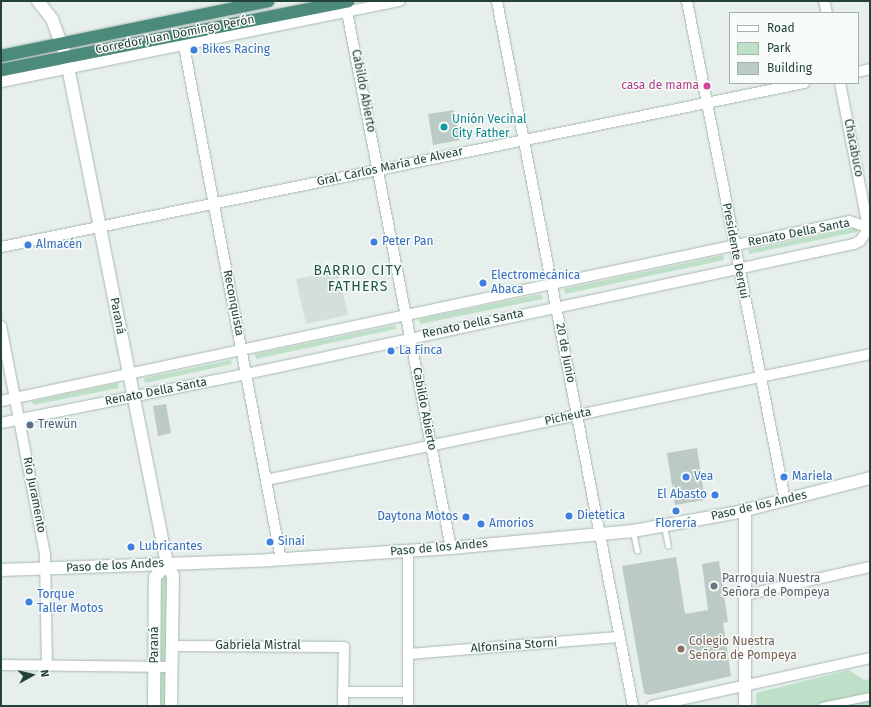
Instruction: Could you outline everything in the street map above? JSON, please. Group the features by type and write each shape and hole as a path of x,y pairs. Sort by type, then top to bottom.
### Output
{"highway":[{"name":"Corredor Juan Domingo Perón","path":"1,56 268,1"},
{"name":"Corredor Juan Domingo Perón","path":"1,70 67,62 348,6"}],"street":[{"path":"38,1 52,19 62,43 67,62"},
{"path":"1,82 67,62 184,46 348,6 400,1"},
{"name":"20 de Junio","path":"497,1 633,706"},
{"name":"Presidente Derqui","path":"687,1 785,500"},
{"path":"824,1 826,12"},
{"name":"Cabildo Abierto","path":"348,6 451,548"},
{"name":"Reconquista","path":"184,46 282,560"},
{"name":"Paraná","path":"67,62 167,564 173,576 171,706"},
{"path":"859,72 870,69"},
{"name":"Gral. Carlos María de Alvear","path":"1,247 799,84"},
{"name":"Chacabuco","path":"840,84 869,231"},
{"name":"Renato Della Santa","path":"1,401 849,221 860,223 869,231 860,241 854,244 246,374 1,423"},
{"name":"Río Juramento","path":"1,326 20,419 46,569 47,665"},
{"name":"Picheuta","path":"266,480 431,447 870,354"},
{"name":"Paso de los Andes","path":"1,570 282,560 451,548 633,531 745,510 870,479"},
{"path":"744,706 745,510"},
{"path":"408,551 408,706"},
{"name":"Paraná","path":"154,706 155,577 167,564"},
{"path":"745,595 870,566"},
{"name":"Alfonsina Storni","path":"408,654 619,637"},
{"name":"Gabriela Mistral","path":"172,646 344,647 343,692"},
{"path":"652,706 870,658"},
{"path":"1,665 171,667"},
{"path":"343,706 343,692 408,692"},
{"path":"822,706 870,696"}],"lane":[{"path":"664,526 668,546"},
{"path":"633,531 637,552"}],"shaded area":[{"path":"338,271 348,315 306,324 296,279"}],"green space":[{"path":"856,227 857,232 749,254 748,250"},
{"path":"723,255 724,260 565,294 564,289"},
{"path":"541,294 543,299 420,324 419,319"},
{"path":"395,325 396,329 256,359 255,354"},
{"path":"231,360 232,364 145,383 144,378"},
{"path":"118,383 119,388 33,405 32,401"},
{"path":"163,575 168,578 166,661 164,663 160,661 159,579"},
{"path":"849,670 864,680 870,679 870,706 756,706 756,693"},
{"path":"160,671 166,672 166,706 159,706"}],"building":[{"name":"Unión Vecinal City Father","path":"454,110 460,140 433,145 428,114"},
{"path":"166,404 171,433 158,436 153,406"},
{"name":"Vea","path":"697,448 705,500 675,505 667,453"},
{"name":"Colegio Nuestra Señora de Pompeya","path":"676,557 685,614 708,610 702,564 719,561 728,622 723,623 731,676 649,695 644,693 622,566"}],"place":[{"name":"Bikes Racing","path":"194,50"},
{"name":"casa de mama","path":"707,86"},
{"name":"Unión Vecinal City Father","path":"444,127"},
{"name":"Peter Pan","path":"374,242"},
{"name":"Almacén","path":"28,245"},
{"name":"Electromecánica Abaca","path":"483,283"},
{"name":"La Finca","path":"391,351"},
{"name":"Trewün","path":"30,425"},
{"name":"Vea","path":"686,477"},
{"name":"Mariela","path":"784,477"},
{"name":"El Abasto","path":"715,495"},
{"name":"Florería","path":"676,511"},
{"name":"Dietetica","path":"569,516"},
{"name":"Daytona Motos","path":"466,517"},
{"name":"Amorios","path":"481,524"},
{"name":"Sinai","path":"270,542"},
{"name":"Lubricantes","path":"131,547"},
{"name":"Parroquia Nuestra Señora de Pompeya","path":"714,586"},
{"name":"Torque Taller Motos","path":"29,602"},
{"name":"Colegio Nuestra Señora de Pompeya","path":"681,649"}],"district":[{"name":"BARRIO CITY FATHERS","path":"358,280"}]}
